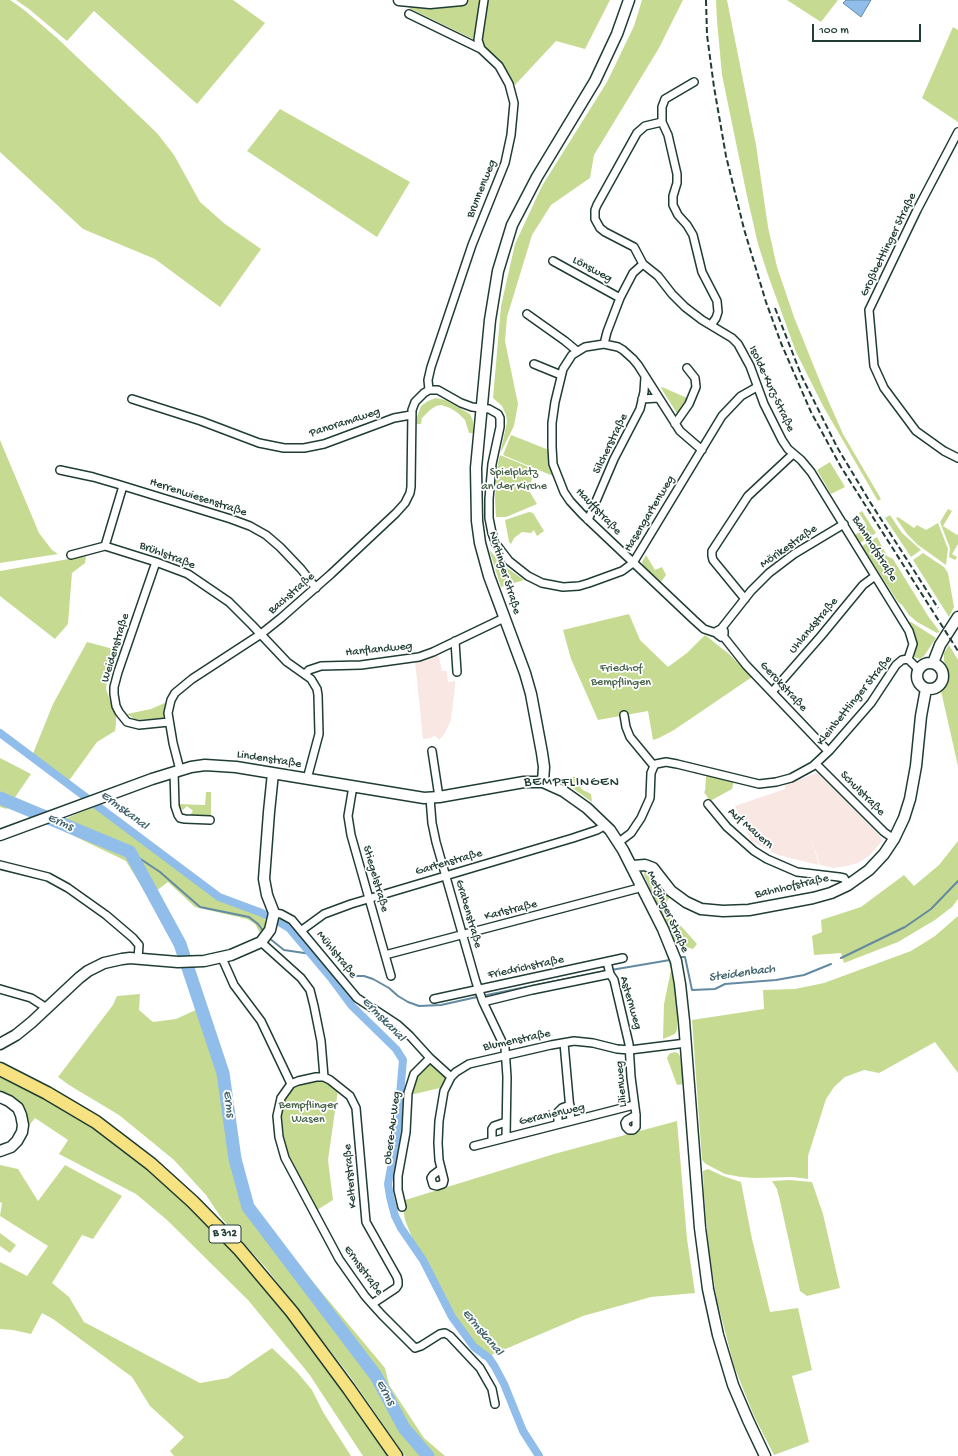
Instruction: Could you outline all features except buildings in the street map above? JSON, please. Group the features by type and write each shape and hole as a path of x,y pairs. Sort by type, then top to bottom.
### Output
{"highway":[{"name":"B 312","path":"0,1070 47,1093 96,1122 151,1164 193,1202 239,1249 292,1312 342,1379 396,1456"}],"street":[{"path":"398,0 430,3 462,0"},
{"path":"481,49 478,40 484,0"},
{"name":"Nürtinger Straße","path":"543,782 544,767 533,703 525,673 485,562 476,521 476,473 490,320 498,271 509,234 518,213 537,177 595,81 617,34 629,0"},
{"name":"Brunnenweg","path":"409,14 481,49 499,66 509,84 514,103 511,135 505,163 472,245 431,367 428,380 429,390"},
{"path":"694,82 665,99 662,107 662,122 668,135 677,174 673,205 678,215 693,235 702,272 717,301 718,312 711,325"},
{"name":"Isolde-Kurz-Straße","path":"662,122 645,126 637,133 595,210 595,219 600,228 634,247 643,264 658,276 672,294 685,307 732,338 738,344 750,366 757,387 771,419 790,452"},
{"name":"Großbettlinger Straße","path":"958,132 917,210 869,310 874,366 884,388 916,431 944,451 958,458"},
{"name":"Lönsweg","path":"553,261 620,298"},
{"path":"604,344 620,298 633,273 643,264"},
{"path":"527,314 577,351 591,346 604,344 618,347 628,353 638,365 675,424 685,437 702,450"},
{"name":"Hauffstraße","path":"577,351 567,362 561,375 556,395 552,423 553,464 566,495 588,520 633,563"},
{"path":"534,364 561,375"},
{"path":"675,424 689,404 696,387 695,378 687,368"},
{"name":"Silcherstraße","path":"588,520 614,459 636,417 642,399 645,377"},
{"name":"Hasengartenweg","path":"482,408 494,411 500,418 500,427 490,479 489,518 496,544 508,561 521,572 535,580 548,585 562,587 579,586 622,571 633,563 727,410 741,396 757,387"},
{"path":"411,415 415,402 429,390 438,390 461,403 482,408"},
{"path":"642,399 658,398"},
{"name":"Panoramaweg","path":"132,399 207,423 259,443 284,448 304,448 324,444 394,418 411,415"},
{"name":"Bachstraße","path":"210,820 180,818 175,806 177,771 168,713 175,693 187,683 261,634 316,588 396,513 408,498 411,487 411,415"},
{"path":"745,599 713,560 712,550 748,496 790,452"},
{"name":"Bahnhofstraße","path":"790,452 801,460 811,472 911,635 913,644 908,659"},
{"name":"Herrenwiesenstraße","path":"65,476 60,470 93,477 123,486 232,519 255,529 266,535 287,553 316,588"},
{"path":"71,555 105,546 123,486"},
{"name":"Mörikestraße","path":"720,633 745,599 763,579 785,560 844,524"},
{"name":"Brühlstraße","path":"105,546 188,574 232,606 283,658 311,678 317,689 319,734 307,779"},
{"name":"Weidenstraße","path":"156,562 118,672 114,687 114,694 116,706 127,722 139,725 169,722"},
{"name":"Gerokstraße","path":"633,563 704,629 720,633 746,664 828,752"},
{"name":"Uhlandstraße","path":"772,692 822,636 857,592 875,576"},
{"path":"933,663 940,645 958,617"},
{"name":"Hanflandweg","path":"305,674 309,670 320,666 361,665 419,657 429,654 504,618"},
{"path":"455,641 457,672"},
{"path":"908,659 918,669"},
{"name":"Kleinbettlinger Straße","path":"654,766 660,762 677,764 759,784 783,781 816,764 871,703 896,665 902,660 908,659"},
{"path":"933,663 942,670 943,678 941,682 933,689 926,689 917,681 918,669 924,664 933,663"},
{"name":"Bahnhofstraße","path":"632,866 645,865 652,868 671,892 686,902 701,908 723,911 749,910 813,898 831,893 848,885 876,863 894,839 904,818 912,788 926,689"},
{"path":"619,842 634,829 646,808 650,798 651,773 654,766 630,737 626,727 624,715"},
{"name":"Grabenstraße","path":"432,751 434,797 433,832 478,990 503,1043 507,1087 506,1137"},
{"name":"Schulstraße","path":"816,764 879,827 894,839"},
{"name":"Lindenstraße","path":"0,835 177,771 198,766 215,765 434,797 520,782 543,782"},
{"path":"0,1044 16,1035 88,971 114,960 138,958 178,962 201,962 222,958 263,940 272,922 264,879 269,812 274,773"},
{"name":"Metzinger Straße","path":"543,782 556,787 571,796 606,825 619,842 667,937 676,961 686,1043 702,1248 712,1311 733,1385 765,1456"},
{"name":"Stiegelstraße","path":"353,786 348,816 349,825 391,976"},
{"name":"Auf Mauern","path":"708,804 727,827 754,851 767,860 797,872 844,878 848,885"},
{"name":"Gartenstraße","path":"302,930 324,914 369,898 573,838 597,830 606,825"},
{"path":"0,866 48,877 68,888 106,915 134,938 139,945 138,958"},
{"name":"Karlstraße","path":"385,955 643,887"},
{"name":"Mühlstraße","path":"272,922 281,914 287,916 302,930 357,998 398,1025 430,1058 451,1076"},
{"path":"222,958 234,985 260,1021 291,1084 308,1078 324,1077 318,1023 310,990 301,978 263,940"},
{"name":"Friedrichstraße","path":"434,999 623,958"},
{"name":"Asternweg","path":"607,962 610,974 614,980 630,1050"},
{"path":"483,1002 610,974"},
{"path":"0,989 31,998 47,1009"},
{"path":"564,1042 572,1121"},
{"name":"Blumenstraße","path":"451,1076 469,1064 564,1042 589,1042 617,1049 630,1050 686,1043"},
{"name":"Lilienweg","path":"630,1050 636,1115"},
{"name":"Obere-Au-Weg","path":"402,1207 398,1190 398,1176 406,1132 408,1093 414,1074 430,1058"},
{"path":"441,1169 438,1143 439,1121 444,1091 451,1076"},
{"name":"Kelterstraße","path":"324,1077 350,1096 356,1108 366,1222 398,1281 396,1288 372,1304"},
{"name":"Ermsstraße","path":"291,1084 281,1098 277,1116 279,1137 283,1151 306,1199 353,1280 372,1304 415,1348 440,1334 445,1333 450,1336 480,1368 492,1389 495,1404"},
{"path":"0,1097 9,1101 18,1108 23,1120 22,1132 17,1142 11,1147 0,1151"},
{"path":"558,1124 558,1112 562,1108 570,1105"},
{"name":"Geranienweg","path":"474,1146 634,1105"},
{"path":"492,1141 492,1129 494,1126 506,1122"}],"shaded area":[{"path":"438,654 442,671 447,671 448,682 455,681 451,720 445,733 439,740 434,736 423,739 415,661"},
{"path":"820,772 854,806 883,840 869,856 858,863 834,868 820,865 810,836 819,865 778,855 751,841 735,806 785,789 785,784"}],"green space":[{"path":"0,0 10,0 23,9 57,38 157,133 174,155 200,202 225,224 261,249 220,307 155,259 83,229 0,152"},
{"path":"16,0 233,0 265,23 197,104 94,11 67,41"},
{"path":"470,0 479,0 480,2 473,39 409,8 406,3 450,4"},
{"path":"486,0 610,0 585,49 556,41 515,85 498,59 484,46 480,36"},
{"path":"642,0 683,0 659,48 594,155 590,178 551,205 532,235 507,317 505,341 518,404 514,426 500,454 507,422 502,406 493,398 501,306 515,244 542,186 607,82 634,26"},
{"path":"716,0 727,0 756,145 768,227 777,267 794,317 821,384 843,434 881,499 878,501 823,406 796,352 768,275 758,244 722,75"},
{"path":"787,0 838,0 821,22"},
{"path":"953,27 958,30 958,122 922,98"},
{"path":"280,109 410,182 377,237 247,151"},
{"path":"662,387 687,398 689,394 691,395 678,415 661,388"},
{"path":"436,398 445,400 470,414 473,421 473,433 469,433 465,420 458,413 441,405 430,410 422,418 421,424 417,424 417,417 421,406"},
{"path":"511,435 549,450 553,476 503,455"},
{"path":"0,440 39,533 52,550 58,554 0,563"},
{"name":"Spielplatz an der Kirche","path":"500,455 536,470 528,489 537,504 506,517 496,517 496,482"},
{"path":"830,462 845,487 831,494 817,470"},
{"path":"948,509 952,511 943,526 957,535 958,534 958,544 952,554 957,557 955,560 949,557 950,548 940,522"},
{"path":"862,511 876,533 860,543 855,535 865,529 863,525 866,524 859,513"},
{"path":"529,512 533,513 544,531 537,536 534,530 531,533 522,532 514,538 511,544 509,542 505,520"},
{"path":"890,515 902,533 921,550 911,557 885,518"},
{"path":"898,517 914,528 917,525 926,530 938,523 948,549 946,565 918,545 907,534 896,518"},
{"path":"877,537 887,556 893,559 928,616 940,632 937,633 917,622 898,602 862,546"},
{"path":"489,549 500,563 524,580 501,587"},
{"path":"923,553 944,567 948,573 954,607 949,617 913,560"},
{"path":"646,555 655,570 662,567 666,575 661,582 643,565 642,562"},
{"path":"86,556 85,563 72,573 68,624 55,639 0,596 0,571"},
{"name":"Friedhof Bempflingen","path":"629,614 640,640 668,667 687,653 705,635 729,654 752,677 674,730 653,740 648,711 598,720 571,659 563,630"},
{"path":"909,622 936,638 924,656 920,659 914,657 915,637 908,625"},
{"path":"87,642 117,650 108,672 106,689 116,716 116,724 115,731 97,742 68,782 32,756 53,704"},
{"path":"949,645 958,660 958,766 941,691 947,684 948,673 944,661 944,653"},
{"path":"167,702 163,718 136,720 127,714 151,709"},
{"path":"0,758 31,774 7,809 0,807"},
{"path":"695,771 734,781 732,789 710,801 704,792 706,776 695,774"},
{"path":"577,777 578,783 583,790 591,794 592,802 560,779"},
{"path":"206,792 211,792 211,817 192,817 190,815 193,811 187,806 183,810 179,807 179,804 205,805"},
{"path":"95,806 216,899 264,916 266,924 260,933 255,924 247,919 195,907 168,882 148,897 126,861 51,825"},
{"path":"958,841 958,899 952,907 935,920 898,942 844,963 841,953 814,955 812,936 822,932 821,920 861,907 904,875 914,886 939,865"},
{"path":"645,870 649,870 670,896 664,907 697,944 693,949 674,941 660,910 660,905 657,904 644,875"},
{"path":"958,916 958,1073 935,1042 879,1073 864,1070 845,1077 834,1087 826,1099 808,1156 808,1179 793,1177 741,1177 725,1174 706,1164 702,1160 692,1020 764,1009 763,990 795,989 824,983 911,951 935,936"},
{"path":"660,933 667,947 673,969 678,1003 677,1030 675,1034 663,1039 664,1004 671,970"},
{"path":"140,994 139,1010 153,1022 176,1019 200,1008 223,1090 237,1165 247,1203 385,1368 389,1385 424,1438 445,1456 405,1456 349,1375 266,1268 222,1219 206,1195 174,1160 119,1115 58,1077 113,1005 117,996"},
{"path":"674,1052 678,1053 680,1056 684,1084 677,1085 667,1058 669,1054"},
{"path":"429,1061 448,1076 440,1088 410,1095 413,1083 418,1073"},
{"path":"0,1074 32,1089 36,1095 49,1102 57,1104 108,1136 151,1169 215,1230 282,1308 391,1456 363,1456 309,1374 248,1300 167,1220 136,1194 59,1154 68,1140 35,1118 27,1128 17,1101 0,1092"},
{"name":"Bempflinger Wasen","path":"324,1079 338,1090 328,1160 333,1200 317,1210 285,1147 281,1108 293,1086"},
{"path":"677,1121 687,1239 695,1293 651,1297 583,1316 482,1359 421,1260 405,1220 402,1201 554,1154"},
{"path":"0,1165 18,1169 38,1201 65,1165 122,1196 93,1239 82,1235 52,1283 69,1297 84,1322 200,1383 228,1378 272,1348 297,1372 312,1390 323,1412 351,1456 174,1456 170,1451 184,1437 150,1406 132,1377 53,1319 42,1313 31,1334 0,1329 0,1262 27,1276 48,1246 0,1216 2,1203 0,1202"},
{"path":"708,1169 741,1182 752,1239 770,1312 798,1308 812,1370 792,1376 809,1442 774,1455 754,1416 734,1366 717,1300 709,1253 704,1194 703,1171"},
{"path":"789,1180 812,1182 823,1214 840,1288 807,1296 800,1291 777,1189 772,1181"},
{"path":"0,1233 16,1245 10,1253 0,1246"}],"water":[{"path":"846,0 871,0 861,17 843,3"}],"waterway":[{"name":"Ermskanal","path":"0,733 219,897 262,913 289,928 332,979 352,1006 396,1049 403,1060 396,1141 388,1184 395,1216 401,1228 423,1260 452,1317 474,1347 489,1358 495,1367 504,1384 523,1431 539,1456"},
{"name":"Erms","path":"0,798 130,852 180,944 223,1073 235,1159 248,1207 376,1376 404,1428 428,1456"},
{"path":"130,852 160,872 200,907 249,917 258,924 264,932"},
{"name":"Steidenbach","path":"841,958 905,927 931,909 958,881"},
{"path":"269,938 284,950 311,954"},
{"name":"Steidenbach","path":"681,957 685,957 692,990 715,989 725,984 776,980 804,975 831,964"},
{"name":"Steidenbach","path":"611,970 670,960"},
{"name":"Steidenbach","path":"487,995 605,971"},
{"name":"Steidenbach","path":"349,976 364,976 373,979 389,988 408,1002 419,1006 441,1005 477,997"}],"railway":[{"path":"706,0 707,35 726,156 744,229 766,302 781,343 811,412 841,467 958,651"},
{"path":"775,308 802,377 837,447 870,502 938,608"}],"district":[{"name":"BEMPFLINGEN","path":"572,783"}]}
